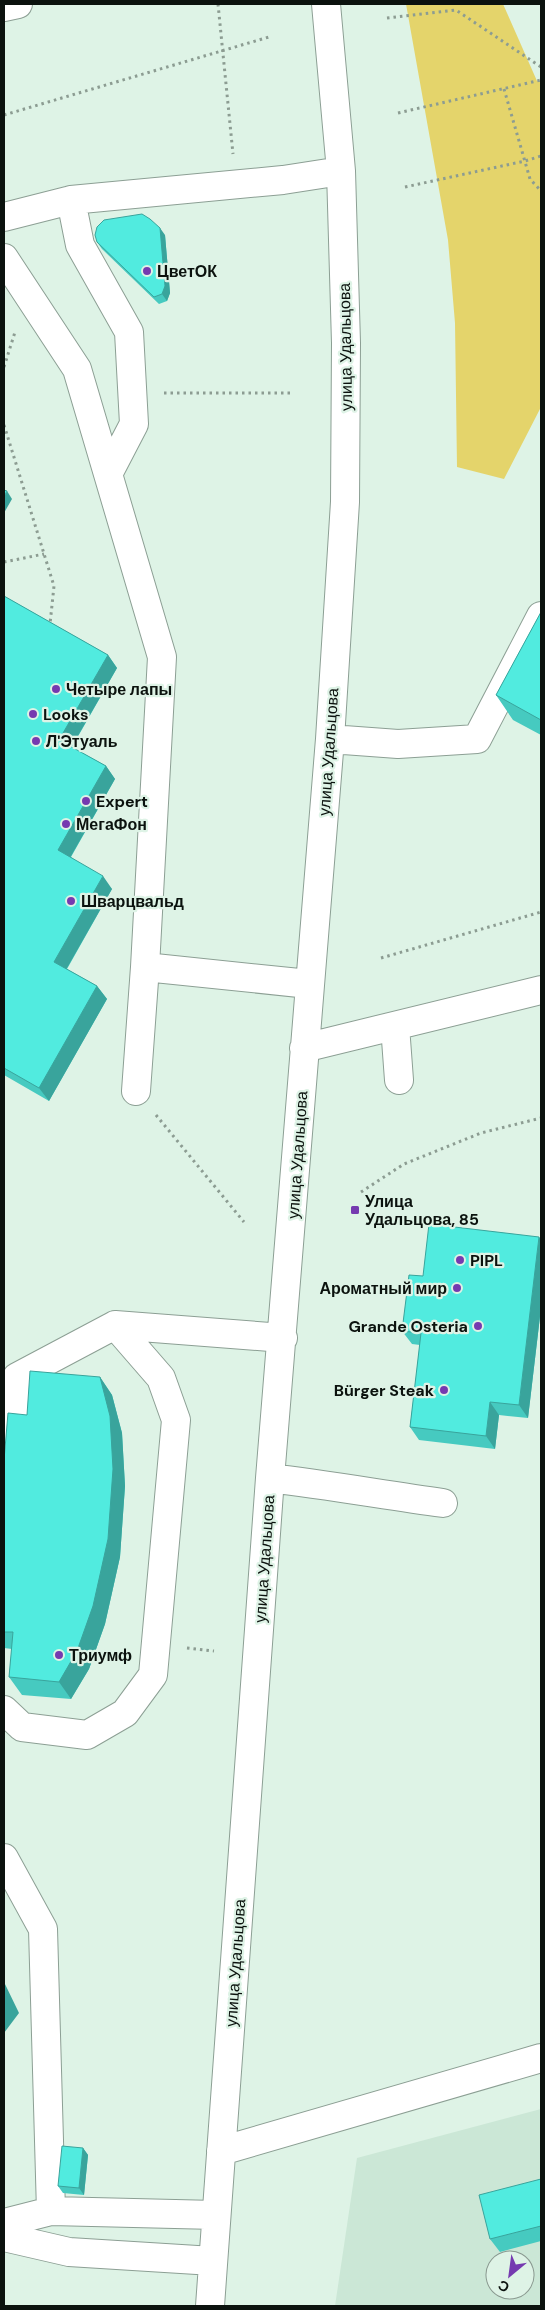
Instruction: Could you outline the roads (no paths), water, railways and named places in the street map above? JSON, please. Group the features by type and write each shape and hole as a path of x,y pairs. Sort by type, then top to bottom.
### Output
{"street":[{"path":"4,7 18,4"},
{"name":"улица Удальцова","path":"210,2306 270,1478 330,739 345,502 346,342 341,171 326,4"},
{"path":"4,217 71,200 283,180 341,171"},
{"path":"71,200 80,245 129,332 134,424 108,474"},
{"path":"4,258 77,369 162,657 145,967 136,1091"},
{"path":"330,739 398,744 478,739 541,616"},
{"path":"145,967 309,984"},
{"path":"304,1048 541,990"},
{"path":"395,1026 399,1080"},
{"path":"4,1510 17,1377 115,1325 282,1338"},
{"path":"4,1710 22,1727 87,1734 125,1713 154,1675 176,1420 161,1378 115,1325"},
{"path":"270,1478 339,1486 372,1493 443,1503"},
{"path":"4,1858 44,1929 51,2211"},
{"path":"221,2151 541,2058"},
{"path":"4,2223 51,2211 216,2216"},
{"path":"4,2237 68,2252 213,2261"}],"place":[{"name":"ЦветОК","path":"147,271"},
{"name":"Четыре лапы","path":"56,689"},
{"name":"Looks","path":"33,714"},
{"name":"Л'Этуаль","path":"36,741"},
{"name":"Expert","path":"86,801"},
{"name":"МегаФон","path":"66,824"},
{"name":"Шварцвальд","path":"71,901"},
{"name":"Улица Удальцова, 85","path":"355,1210"},
{"name":"PIPL","path":"460,1260"},
{"name":"Ароматный мир","path":"457,1288"},
{"name":"Grande Osteria","path":"478,1326"},
{"name":"Bürger Steak","path":"444,1390"},
{"name":"Триумф","path":"59,1655"}]}
